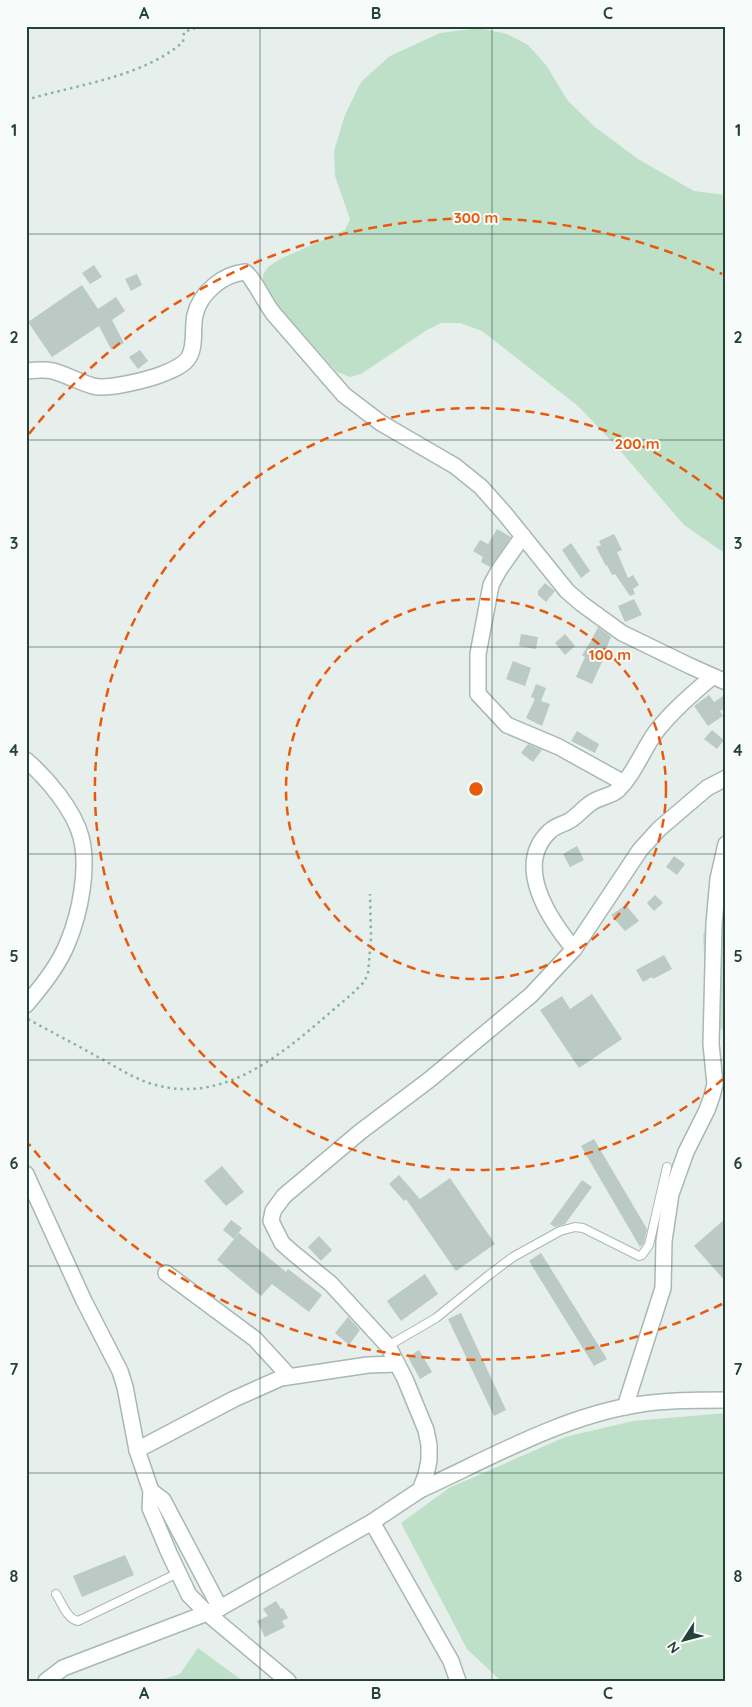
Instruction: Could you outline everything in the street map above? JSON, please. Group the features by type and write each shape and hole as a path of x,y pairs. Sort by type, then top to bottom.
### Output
{"street":[{"path":"26,371 52,371 104,388 158,376 184,362 190,356 195,315 204,297 221,280 239,272 245,272 253,280 264,302 273,314 344,395 381,423 418,443 468,476 495,502 567,591 604,621 629,636 719,679"},
{"path":"523,536 499,570 491,585 478,654 478,694 507,725 559,748 624,783"},
{"path":"574,949 558,928 535,882 536,851 551,830 568,822 593,801 603,796 614,794 638,763 656,733 682,704 719,679"},
{"path":"26,760 45,780 72,815 81,837 84,854 82,888 68,941 51,973 26,1005"},
{"path":"420,1490 429,1460 429,1445 426,1430 398,1364 388,1346 331,1284 282,1242 270,1221 273,1211 284,1196 360,1132 429,1080 531,995 574,949 640,850 659,829 700,794 726,778"},
{"path":"625,1407 663,1288 664,1241 671,1194 686,1152 710,1103 715,1084 711,1044 715,915 718,879 726,844"},
{"path":"26,1174 84,1301 120,1371 137,1450 151,1491 150,1508 189,1595 214,1611 288,1681"},
{"path":"166,1272 255,1338 289,1376"},
{"path":"137,1450 258,1387 289,1376 368,1365 398,1364"},
{"path":"46,1681 63,1668 214,1611 372,1522 420,1490 539,1434 625,1407 661,1402 726,1400"},
{"path":"151,1491 163,1500 214,1611"},
{"path":"372,1522 451,1661 458,1681"}],"lane":[{"path":"388,1346 436,1318 502,1266 560,1231 576,1227 583,1228 639,1256 642,1255 648,1246 667,1167"},
{"path":"56,1594 72,1620 78,1621 178,1573"}],"path":[{"path":"26,100 54,91 118,76 141,68 175,49 183,42 184,32 198,27"},
{"path":"26,1018 123,1071 149,1083 181,1088 202,1088 227,1082 247,1074 274,1058 364,982 368,974 371,938 370,894"}],"green space":[{"path":"480,28 507,34 528,45 546,65 568,101 595,127 638,159 694,191 726,195 726,554 684,525 617,447 578,406 482,331 460,323 441,323 427,330 361,374 350,377 337,372 274,302 263,286 263,275 268,267 280,259 345,230 350,219 335,176 334,151 345,115 361,82 390,56 440,33"},
{"path":"726,873 726,1029 708,1031 703,935"},
{"path":"726,1413 726,1681 501,1681 467,1649 401,1523 449,1488 565,1437 633,1421"},
{"path":"198,1648 243,1681 157,1681 180,1674"}],"building":[{"path":"94,265 102,277 90,284 82,273"},
{"path":"137,274 142,285 131,291 125,279"},
{"path":"82,285 98,309 116,297 125,311 112,320 124,343 111,349 99,326 52,357 28,322"},
{"path":"140,350 148,361 138,369 129,357"},
{"path":"497,529 511,537 490,567 481,562 483,557 473,551 480,540 488,544"},
{"path":"614,534 622,550 617,552 628,578 633,575 639,585 633,589 635,594 630,596 615,574 612,575 596,547 601,545 599,541"},
{"path":"571,543 590,571 581,578 562,550"},
{"path":"545,583 555,591 546,602 538,595 538,591"},
{"path":"634,599 642,615 625,622 618,606"},
{"path":"598,627 611,637 605,651 608,654 592,684 576,677 585,657 582,655"},
{"path":"521,634 538,637 536,649 519,646"},
{"path":"565,634 575,646 565,655 555,643"},
{"path":"513,661 531,668 525,686 506,679"},
{"path":"536,684 546,688 541,701 550,704 542,726 526,718 535,699 531,697"},
{"path":"726,694 726,708 720,711 723,716 708,726 694,706 709,695 714,702"},
{"path":"712,730 724,740 717,749 704,739"},
{"path":"577,731 599,744 595,753 571,741"},
{"path":"528,744 542,750 533,762 521,753"},
{"path":"577,846 584,860 570,867 563,854"},
{"path":"674,856 685,864 677,875 666,867"},
{"path":"655,895 663,903 654,911 647,903"},
{"path":"626,905 639,921 625,931 611,915"},
{"path":"664,955 672,969 643,982 636,970"},
{"path":"592,994 622,1039 579,1068 540,1010 562,996 570,1009"},
{"path":"594,1139 647,1229 644,1243 640,1247 581,1146"},
{"path":"222,1166 244,1192 226,1206 204,1181"},
{"path":"399,1175 420,1199 450,1178 495,1244 456,1271 406,1199 404,1201 389,1184"},
{"path":"582,1180 592,1187 565,1224 555,1227 550,1224"},
{"path":"726,1218 726,1282 694,1246"},
{"path":"231,1220 242,1228 234,1239 223,1230"},
{"path":"239,1233 286,1272 288,1269 322,1295 309,1312 272,1284 261,1296 217,1260"},
{"path":"319,1236 332,1250 321,1261 308,1247"},
{"path":"541,1253 607,1359 594,1366 529,1261"},
{"path":"425,1274 438,1294 401,1321 387,1301"},
{"path":"461,1313 506,1410 494,1416 448,1319"},
{"path":"348,1317 360,1330 349,1345 335,1333"},
{"path":"419,1350 432,1372 420,1379 408,1357"},
{"path":"125,1555 134,1575 82,1597 73,1576"},
{"path":"276,1601 281,1609 283,1608 288,1618 282,1621 285,1627 265,1637 257,1621 268,1616 263,1609"}]}
